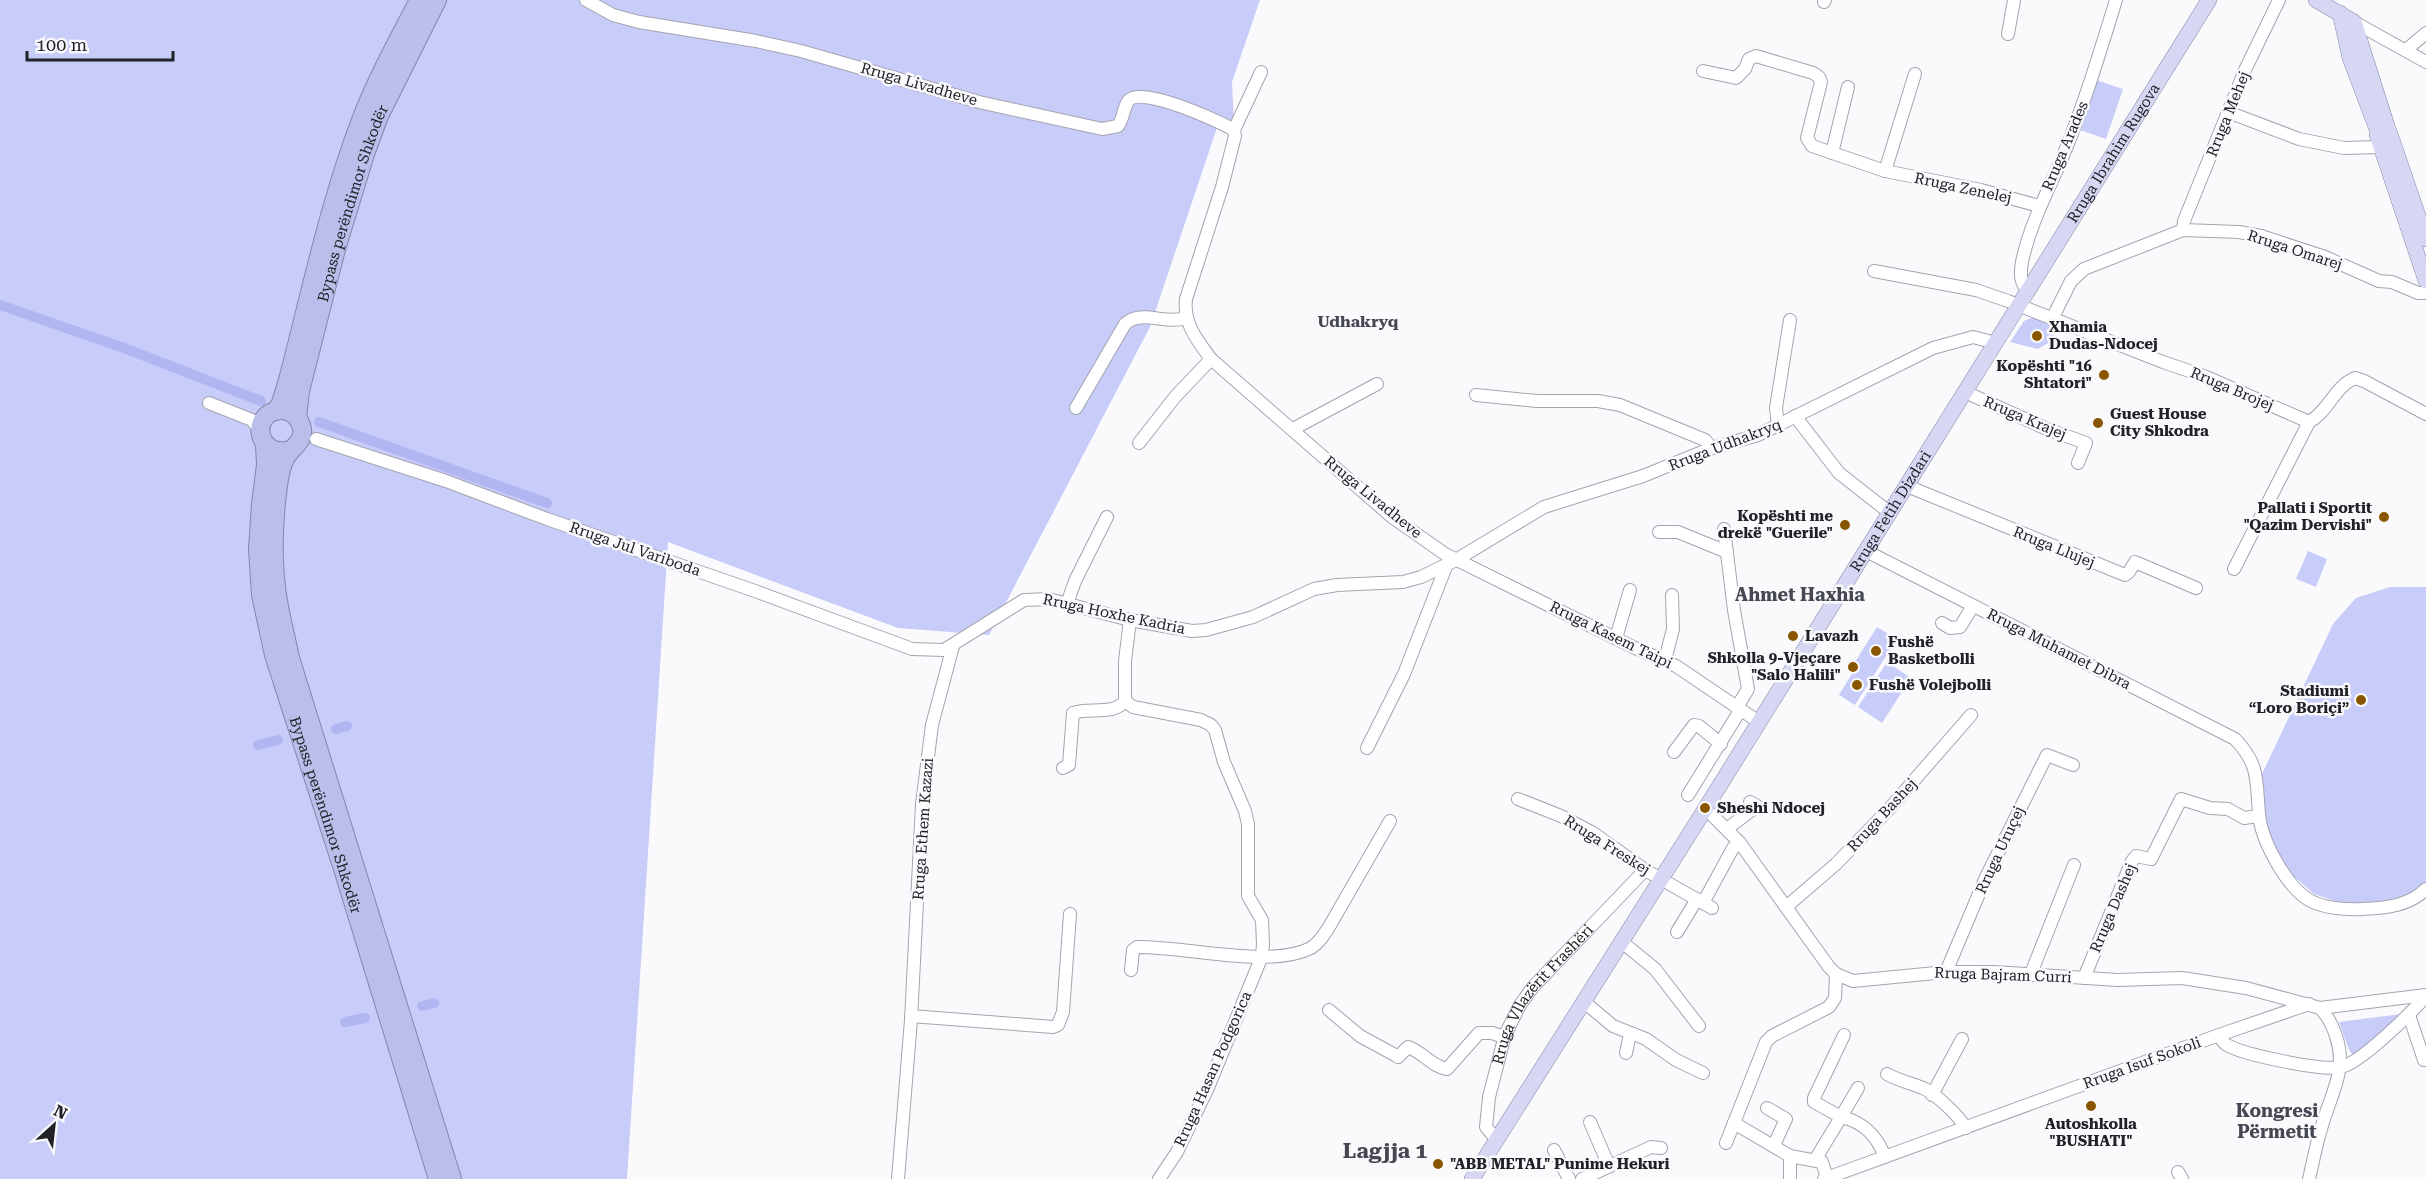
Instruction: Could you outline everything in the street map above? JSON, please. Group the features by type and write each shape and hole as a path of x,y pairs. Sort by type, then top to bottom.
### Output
{"highway":[{"name":"Bypass perëndimor Shkodër","path":"419,0 362,117 327,223 281,403 264,418 263,438 266,465 258,549 261,595 274,655 344,872 438,1179"},
{"name":"Bypass perëndimor Shkodër","path":"437,0 379,116 352,191 300,391 299,422 302,436 284,459 278,485 274,545 277,595 290,658 452,1179"},
{"path":"273,412 289,412 299,422"},
{"path":"263,438 277,451 293,448"}],"main road":[{"name":"Rruga Ibrahim Rugova","path":"2018,306 2209,0"},
{"path":"2319,1 2354,22 2382,133 2426,280"},
{"path":"2340,13 2350,57 2426,239"},
{"name":"Rruga Fetih Dizdari","path":"1583,1001 2018,306"},
{"path":"1472,1179 1583,1001"}],"street":[{"name":"Rruga Livadheve","path":"586,0 613,15 639,22 756,41 801,51 968,99 1102,129 1118,126 1128,101 1135,97 1144,97 1169,103 1234,130"},
{"path":"2008,34 2014,0"},
{"name":"Rruga Arades","path":"2028,292 2022,284 2021,273 2039,206 2063,157 2087,93 2116,0"},
{"name":"Rruga Mehej","path":"2183,230 2184,221 2245,70 2279,0"},
{"path":"2354,22 2426,62"},
{"path":"2406,50 2426,33"},
{"name":"Rruga Zenelej","path":"1703,71 1736,78 1745,69 1749,59 1756,56 1813,73 1819,77 1821,82 1807,138 1812,146 1885,171 1981,190 2039,206"},
{"path":"1076,408 1125,324 1132,318 1173,321 1185,318 1186,299 1222,187 1235,136 1234,130 1261,72"},
{"path":"1885,171 1915,74"},
{"path":"1832,153 1848,87"},
{"path":"2228,112 2299,139 2344,148 2382,133"},
{"name":"Rruga Omarej","path":"2052,319 2071,281 2084,269 2183,230 2239,232 2261,236 2325,257 2379,281 2392,282 2418,293 2426,293"},
{"name":"Rruga Brojej","path":"1874,271 1976,290 2204,376 2309,422"},
{"name":"Rruga Livadheve","path":"1185,318 1194,335 1212,359 1392,517 1451,562"},
{"path":"1778,425 1776,408 1790,320"},
{"name":"Rruga Udhakryq","path":"1451,562 1544,507 1643,476 1712,448 1758,435 1933,348 1973,337 1996,343"},
{"path":"1139,443 1175,397 1212,359"},
{"path":"2234,569 2309,422 2321,414 2348,382 2355,378 2364,381 2426,414"},
{"path":"1293,429 1377,384"},
{"name":"Rruga Krajej","path":"1965,392 2047,429 2086,443 2078,463"},
{"path":"1476,395 1549,401 1598,401 1620,405 1705,440 1712,448"},
{"path":"209,403 247,417 256,424 263,438"},
{"path":"247,417 273,412"},
{"path":"1795,417 1839,473 1890,513"},
{"name":"Rruga Jul Variboda","path":"299,422 316,439 446,481 912,649 944,650 953,646"},
{"path":"293,448 316,439"},
{"name":"Rruga Llujej","path":"1906,486 2124,575 2129,572 2135,562 2196,588"},
{"path":"1067,604 1075,581 1107,517"},
{"path":"1688,795 1721,744 1748,688 1725,529"},
{"path":"1659,532 1678,532 1727,552"},
{"name":"Rruga Muhamet Dibra","path":"1866,551 2235,739 2248,753 2255,769 2259,816"},
{"path":"1367,748 1404,674 1451,562"},
{"name":"Rruga Hoxhe Kadria","path":"953,646 1024,600 1048,599 1130,620 1192,631 1206,630 1253,617 1314,589 1337,585 1403,582 1421,577 1451,562"},
{"name":"Rruga Kasem Taipi","path":"1451,562 1665,660 1692,675 1759,722"},
{"path":"1616,638 1630,590"},
{"path":"1665,660 1673,629 1672,595"},
{"path":"1942,623 1950,628 1960,627 1972,606"},
{"path":"1063,768 1069,765 1073,713 1081,710 1113,710 1125,701 1125,661 1130,620"},
{"name":"Rruga Ethem Kazazi","path":"898,1179 911,1016 922,804 932,725 953,646"},
{"name":"Rruga Hasan Podgorica","path":"1125,701 1133,706 1201,720 1215,730 1224,762 1246,818 1248,896 1262,920 1262,956 1178,1152 1159,1179"},
{"name":"Rruga Bashej","path":"1786,907 1836,864 1890,808 1971,716"},
{"path":"1674,752 1694,725 1721,744"},
{"name":"Rruga Uruçej","path":"1946,972 1986,877 2048,754 2073,765"},
{"name":"Rruga Freskej","path":"1518,799 1561,816 1593,833 1645,870 1704,904"},
{"name":"Rruga Dashej","path":"2084,978 2132,861 2136,856 2151,858 2181,799 2210,808 2228,810 2244,818 2259,816"},
{"path":"1728,828 1757,806 1750,802"},
{"path":"1705,808 1728,828 1740,843 1818,953 1836,974 1835,998 1829,1007 1772,1036 1766,1042 1726,1143"},
{"path":"2259,816 2268,847 2300,893 2310,901 2353,910 2374,909 2394,906 2417,898 2426,889"},
{"path":"1131,970 1133,950 1137,947 1262,956 1312,947 1321,939 1389,821"},
{"path":"1677,932 1704,904 1733,848 1740,843"},
{"path":"2030,976 2074,865"},
{"name":"Rruga Vllazërit Frashëri","path":"1496,1139 1486,1127 1489,1097 1504,1037 1512,1020 1533,987 1645,870"},
{"path":"911,1016 1053,1027 1058,1025 1063,1011 1070,914"},
{"path":"1622,942 1650,964 1699,1026"},
{"name":"Rruga Bajram Curri","path":"1836,974 1853,981 1946,972 1993,972 2139,981 2182,978 2246,988 2315,1006"},
{"path":"2315,1006 2426,996"},
{"path":"2219,1035 2224,1044 2249,1053 2304,1064 2341,1067 2354,1061 2409,1015 2426,996"},
{"path":"1583,1001 1603,1019 1630,1034 1646,1039 1676,1060 1703,1072"},
{"path":"2309,1179 2320,1130 2341,1067 2340,1046 2334,1030 2328,1016 2315,1006"},
{"name":"Rruga Isuf Sokoli","path":"1815,1160 1822,1162 1825,1178 1848,1175 1885,1157 2219,1035 2315,1006"},
{"path":"1329,1010 1360,1035 1398,1057 1408,1047 1422,1053 1441,1068 1447,1069 1479,1033 1492,1033 1504,1037"},
{"path":"2409,1015 2420,1031 2424,1060 2426,1060"},
{"path":"1626,1053 1630,1034"},
{"path":"1844,1035 1814,1102 1871,1132 1878,1140 1885,1157"},
{"path":"1932,1095 1962,1039"},
{"path":"1887,1074 1900,1081 1926,1089 1955,1112 1966,1128"},
{"path":"1734,1123 1790,1156 1815,1160 1858,1088"},
{"path":"1767,1108 1786,1119 1774,1145"},
{"path":"1590,1122 1609,1166"},
{"path":"1582,1179 1651,1147 1661,1148"},
{"path":"1554,1150 1569,1179"},
{"path":"1790,1156 1790,1179"}],"shaded area":[{"path":"0,0 1260,0 1232,82 1234,125 1220,119 1150,327 989,635 898,628 668,542 627,1179 0,1179"},
{"path":"2096,80 2123,89 2106,139 2080,130"},
{"path":"2033,317 2058,326 2053,332 2053,340 2038,349 2010,342 2024,321"},
{"path":"2308,551 2327,559 2316,587 2296,579"},
{"name":"Stadiumi “Loro Boriçi”","path":"2390,587 2426,587 2426,882 2414,892 2381,904 2347,905 2314,894 2288,871 2266,835 2261,776 2333,624 2356,598"},
{"path":"1877,627 1897,639 1855,705 1839,695 1858,664 1855,662"},
{"path":"1887,662 1911,678 1882,723 1858,707"},
{"path":"2401,1014 2359,1053 2352,1054 2339,1022"}],"waterway":[{"path":"0,305 124,348 261,401"},
{"path":"319,422 547,503"},
{"path":"336,729 347,726"},
{"path":"258,745 278,740"},
{"path":"422,1006 434,1003"},
{"path":"345,1022 365,1018"}],"place":[{"name":"Xhamia Dudas-Ndocej","path":"2037,336"},
{"name":"Kopështi \"16 Shtatori\"","path":"2104,375"},
{"name":"Guest House City Shkodra","path":"2098,423"},
{"name":"Pallati i Sportit \"Qazim Dervishi\"","path":"2384,517"},
{"name":"Kopështi me drekë \"Guerile\"","path":"1845,525"},
{"name":"Lavazh","path":"1793,636"},
{"name":"Fushë Basketbolli","path":"1876,651"},
{"name":"Shkolla 9-Vjeçare \"Salo Halili\"","path":"1853,667"},
{"name":"Fushë Volejbolli","path":"1857,685"},
{"name":"Stadiumi “Loro Boriçi”","path":"2361,700"},
{"name":"Sheshi Ndocej","path":"1705,808"},
{"name":"Autoshkolla \"BUSHATI\"","path":"2091,1106"},
{"name":"\"ABB METAL\" Punime Hekuri","path":"1438,1164"}],"district":[{"name":"Udhakryq","path":"1358,321"},
{"name":"Ahmet Haxhia","path":"1800,594"},
{"name":"Kongresi Përmetit","path":"2277,1120"},
{"name":"Lagjja 1","path":"1385,1151"}]}
